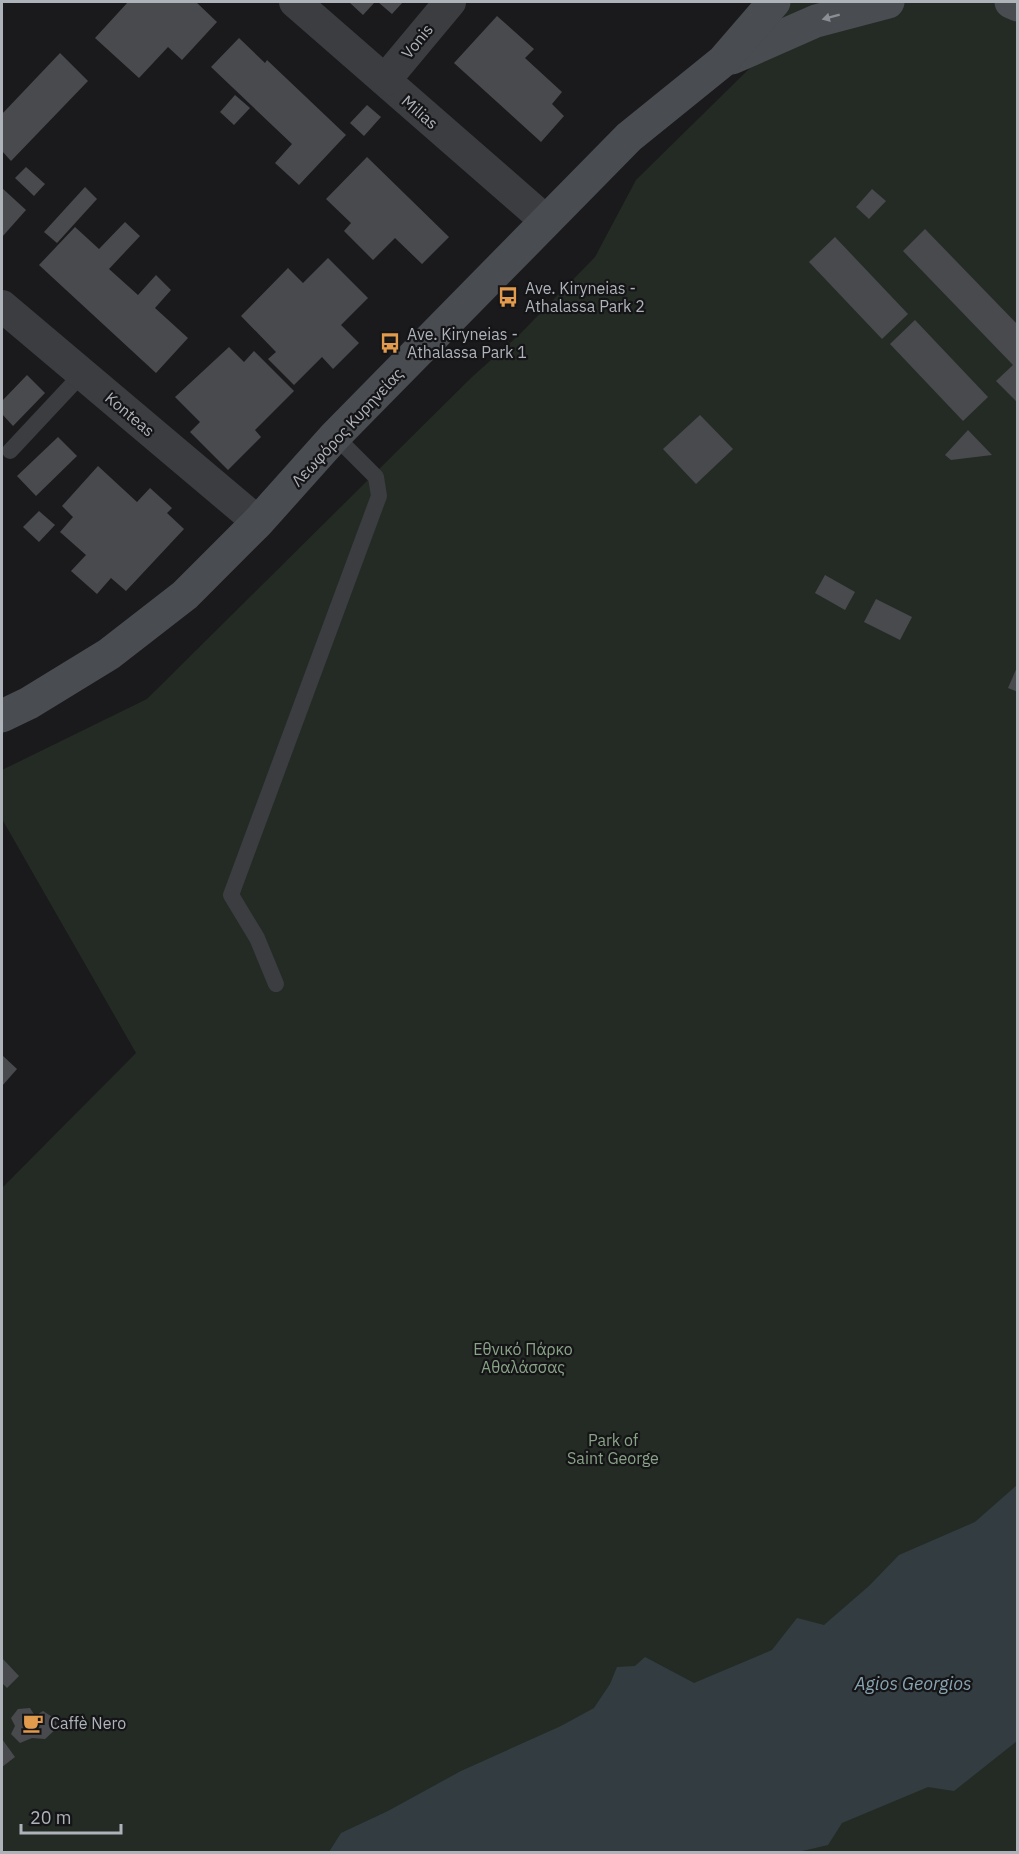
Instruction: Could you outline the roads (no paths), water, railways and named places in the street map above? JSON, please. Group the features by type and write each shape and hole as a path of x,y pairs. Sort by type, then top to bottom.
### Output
{"main road":[{"name":"Λεωφόρος Κυρηνείας","path":"2,716 29,703 109,654 185,596 258,522 335,436 629,137 723,61 774,2"},
{"name":"Λεωφόρος Κυρηνείας","path":"723,61 816,21 888,2"},
{"path":"1011,2 1017,5"}],"street":[{"name":"Milias","path":"295,2 546,221"},
{"name":"Vonis","path":"385,80 450,2"},
{"name":"Konteas","path":"2,306 258,522"}],"lane":[{"path":"10,451 82,374"},
{"path":"276,984 257,938 231,895 242,860 379,496 376,477 335,436"}],"water":[{"name":"Agios Georgios","path":"1017,1485 1017,1741 954,1791 928,1787 842,1823 828,1845 798,1852 329,1852 341,1833 388,1811 461,1771 561,1726 594,1708 610,1684 617,1667 635,1666 645,1657 694,1683 772,1650 797,1618 824,1625 869,1586 899,1555 975,1522"}],"place":[{"name":"Ave. Kiryneias - Athalassa Park 2","path":"508,297"},
{"name":"Ave. Kiryneias - Athalassa Park 1","path":"390,343"},
{"name":"Caffè Nero","path":"33,1723"}],"park label":[{"name":"Εθνικό Πάρκο Αθαλάσσας","path":"523,1358"},
{"name":"Park of Saint George","path":"613,1449"}]}
